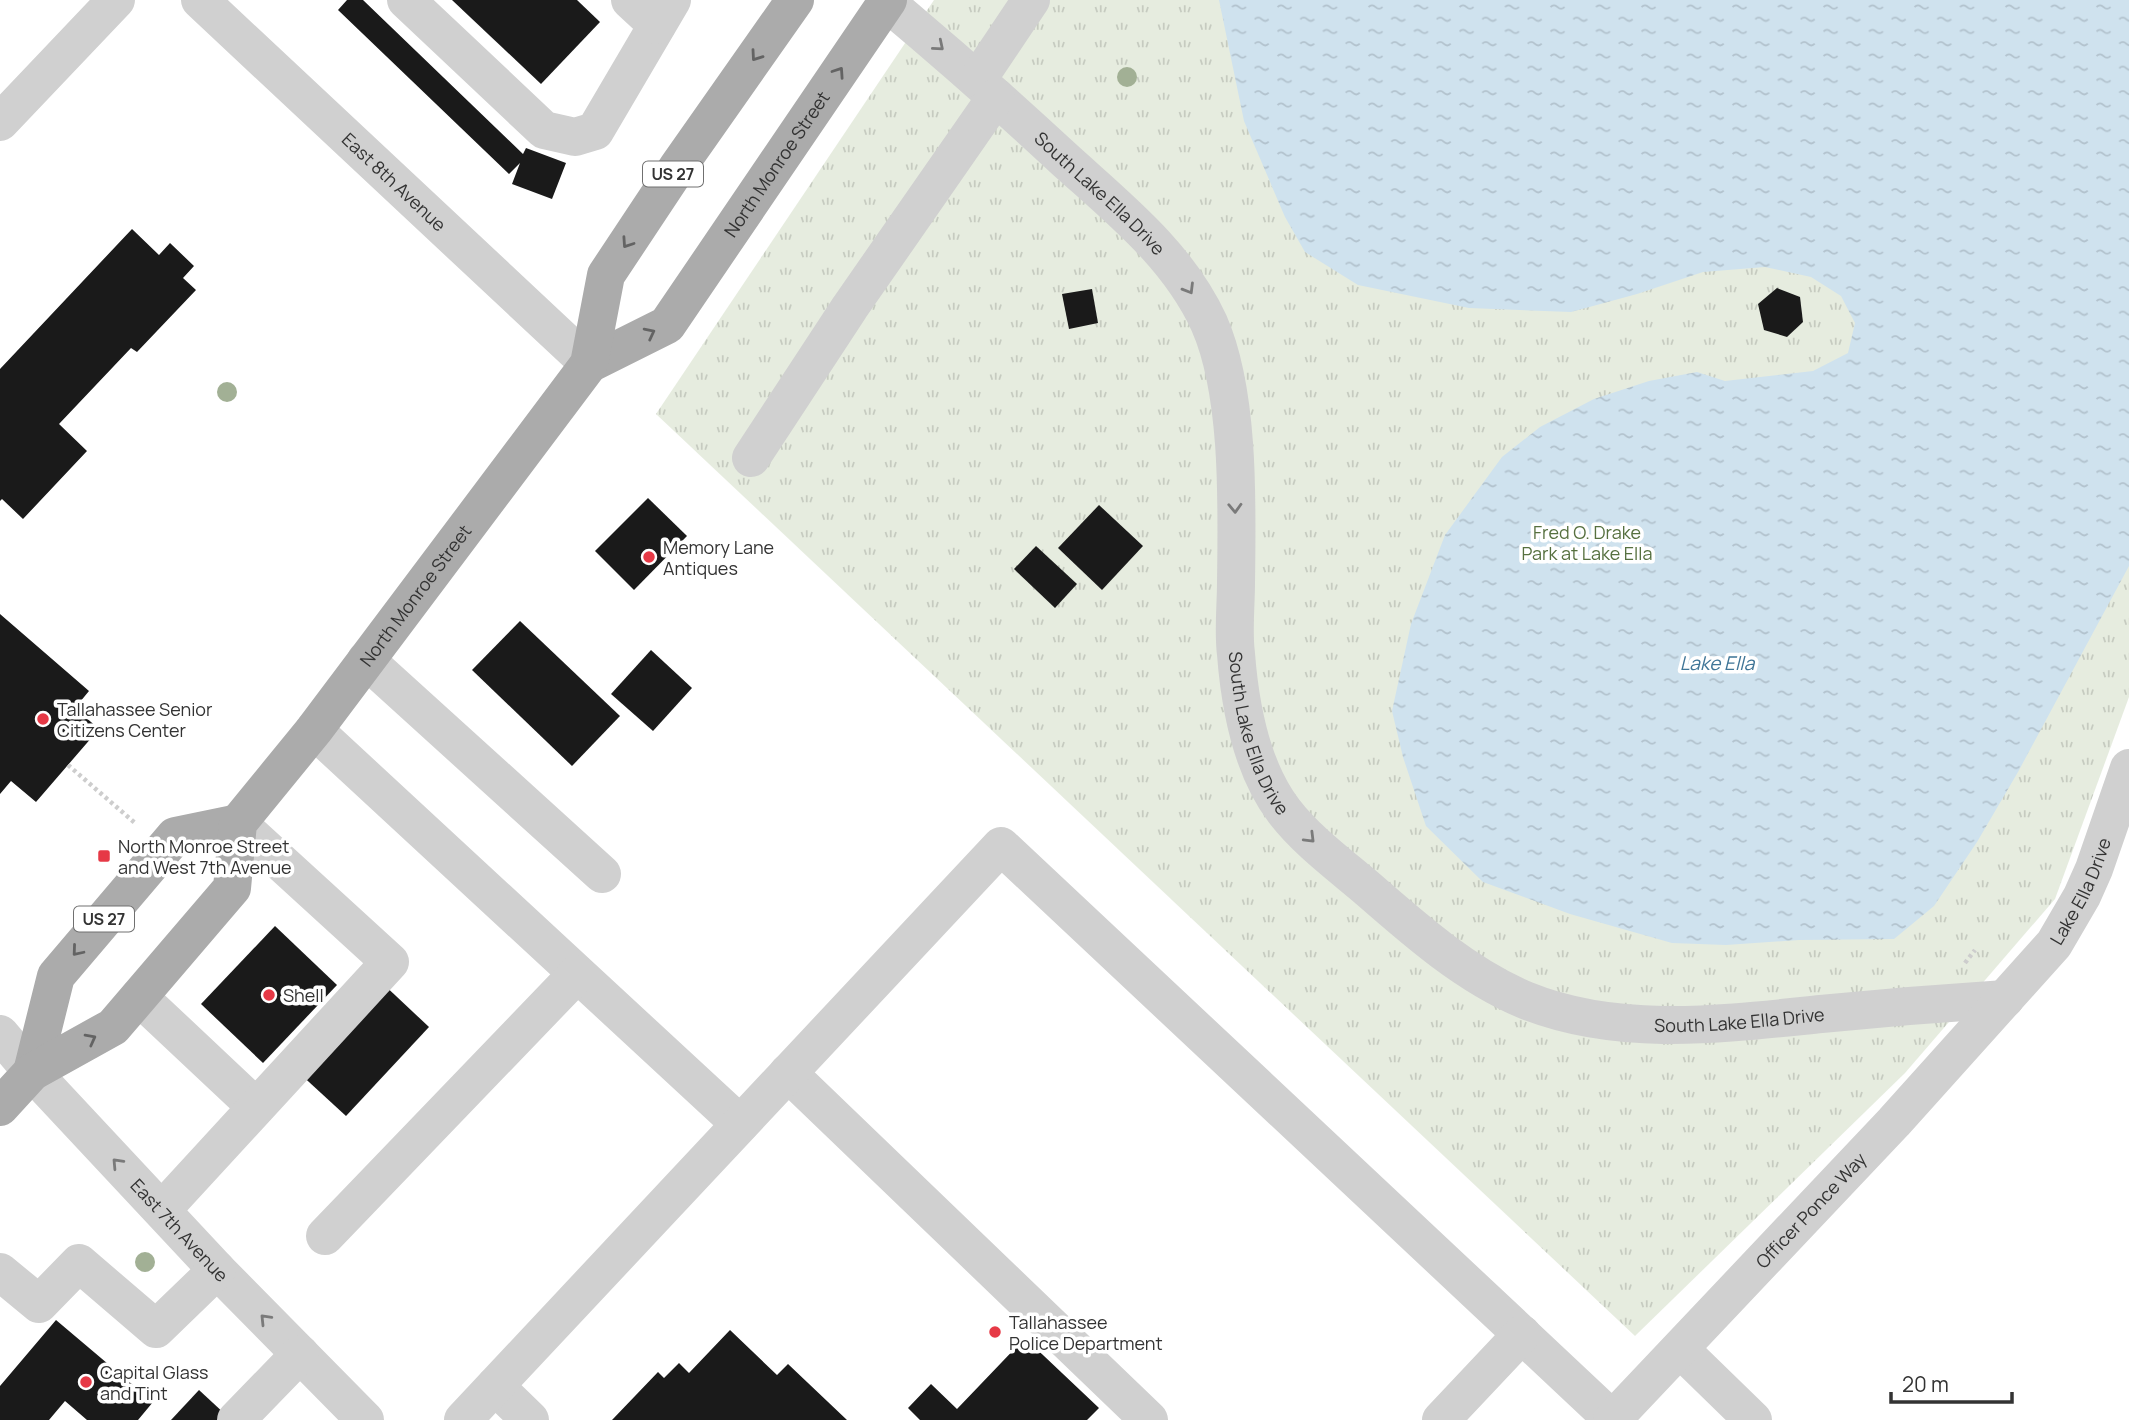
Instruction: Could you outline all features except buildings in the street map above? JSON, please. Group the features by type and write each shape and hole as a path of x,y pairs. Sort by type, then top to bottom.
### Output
{"main road":[{"name":"North Monroe Street","path":"237,824 314,730 589,364 606,275 795,0"},
{"name":"North Monroe Street","path":"589,364 667,325 886,1"},
{"name":"US 27","path":"0,1107 32,1072 113,1027 232,888 237,824 175,836 56,976 32,1072"}],"street":[{"path":"0,122 116,0"},
{"name":"East 8th Avenue","path":"200,0 589,364"},
{"path":"406,0 544,130 575,137 596,131 653,8"},
{"path":"751,458 850,307 987,88 1031,0"},
{"name":"South Lake Ella Drive","path":"886,1 987,88 1147,235 1177,270 1208,321 1221,358 1233,422 1235,652 1250,737 1262,773 1284,811 1313,842 1425,938 1484,979 1526,1000 1582,1019 1657,1024 1718,1024 2005,999"},
{"path":"366,660 601,874"},
{"path":"314,730 740,1124"},
{"name":"Lake Ella Drive","path":"2005,999 2054,944 2082,896 2129,768"},
{"path":"162,1210 390,962 237,824"},
{"path":"463,1420 1001,846 1613,1420"},
{"path":"325,1236 577,974"},
{"path":"139,997 256,1107"},
{"name":"Officer Ponce Way","path":"1613,1420 1904,1112 2005,999"},
{"name":"East 7th Avenue","path":"0,1034 32,1072 217,1270 365,1420"},
{"path":"788,1073 1149,1420"},
{"path":"0,1272 39,1304 79,1263 156,1329 217,1270"},
{"path":"1441,1420 1522,1334"},
{"path":"1680,1349 1753,1420"},
{"path":"253,1414 300,1354"},
{"path":"495,1386 530,1420"}],"path":[{"path":"68,765 141,828"}],"green space":[{"name":"Fred O. Drake Park at Lake Ella","path":"934,0 2129,0 2129,697 2055,899 1905,1073 1635,1336 656,414"}],"water":[{"name":"Lake Ella","path":"1219,0 2129,0 2129,566 2018,772 1977,842 1934,906 1894,939 1799,940 1726,945 1672,943 1570,914 1483,882 1426,826 1403,757 1392,711 1411,624 1445,535 1502,457 1540,427 1594,399 1649,381 1697,372 1725,381 1813,371 1848,353 1855,323 1841,296 1811,277 1765,267 1703,272 1571,312 1469,308 1358,285 1305,252 1285,217 1244,121"}],"place":[{"name":"Memory Lane Antiques","path":"649,557"},
{"name":"Tallahassee Senior Citizens Center","path":"43,719"},
{"name":"North Monroe Street and West 7th Avenue","path":"104,856"},
{"name":"Shell","path":"269,995"},
{"name":"Tallahassee Police Department","path":"995,1332"},
{"name":"Capital Glass and Tint","path":"86,1382"}]}
